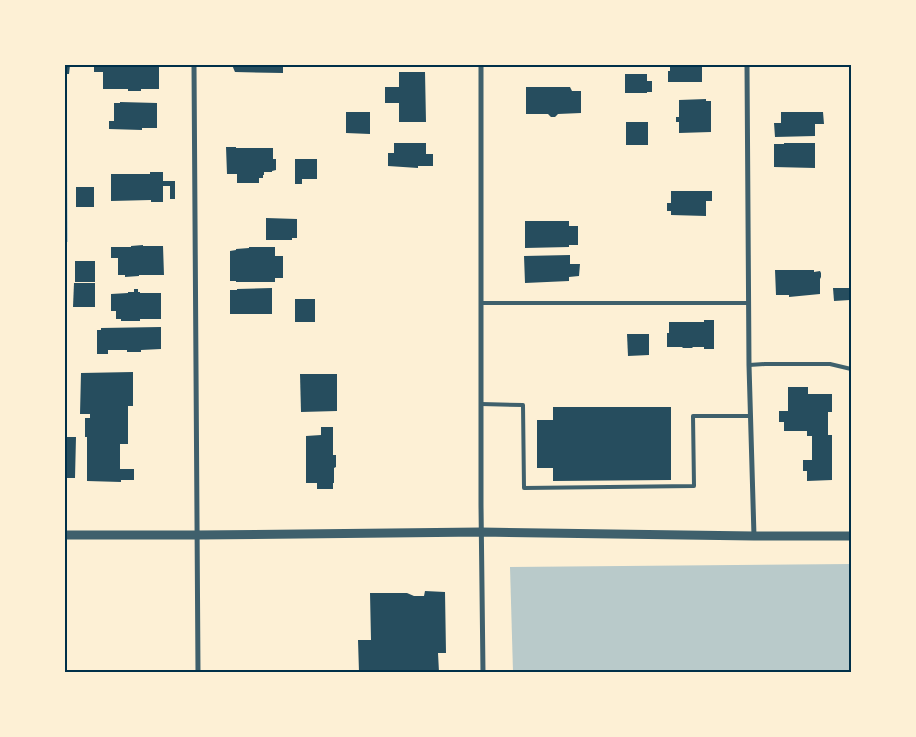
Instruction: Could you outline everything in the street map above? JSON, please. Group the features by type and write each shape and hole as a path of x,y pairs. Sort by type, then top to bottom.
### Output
{"street":[{"path":"194,65 198,672"},
{"path":"480,65 483,672"},
{"path":"747,65 748,303 754,536"},
{"path":"65,535 481,532 851,536"}],"lane":[{"path":"480,303 748,303"},
{"path":"749,365 830,364 851,369"},
{"path":"481,404 523,405 524,488 694,486 693,416 750,416"}],"shaded area":[{"path":"65,146 67,146 68,242 65,242"},
{"path":"851,564 851,672 513,672 510,567"}],"building":[{"path":"65,65 70,65 69,74 65,74"},
{"path":"94,65 159,65 159,89 128,91 128,89 103,89 103,72 94,72"},
{"path":"232,65 283,65 283,73 235,72"},
{"path":"670,65 702,65 702,82 668,82"},
{"path":"399,72 425,72 426,122 399,122 399,103 385,103 385,87 399,87"},
{"path":"625,74 647,74 647,81 652,81 652,92 625,93"},
{"path":"526,87 570,87 572,91 581,91 581,113 558,114 555,117 551,117 548,114 526,114"},
{"path":"706,99 706,101 711,101 711,132 679,133 679,122 676,122 676,117 679,117 679,100"},
{"path":"114,103 157,103 157,128 142,128 142,130 109,129 109,121 114,121"},
{"path":"346,112 370,112 370,134 346,133"},
{"path":"781,112 823,112 824,124 815,124 815,136 775,137 774,123 781,123"},
{"path":"626,122 648,122 648,145 626,145"},
{"path":"394,143 426,143 426,154 433,154 433,166 418,166 418,168 388,166 388,153 394,153"},
{"path":"815,143 815,168 774,167 774,144"},
{"path":"226,147 273,148 276,170 264,172 263,178 259,178 259,183 237,183 237,174 227,174"},
{"path":"295,159 317,159 317,179 302,179 302,184 295,184"},
{"path":"150,172 163,172 163,181 175,181 175,199 170,199 170,186 163,186 163,202 151,202 151,200 111,201 111,174 150,174"},
{"path":"76,187 94,187 94,207 76,207"},
{"path":"671,191 712,191 712,201 706,201 706,216 671,215 671,211 667,211 667,203 671,203"},
{"path":"266,218 297,219 297,238 292,238 292,240 266,240"},
{"path":"525,221 569,221 569,226 578,226 578,245 525,248"},
{"path":"163,246 164,275 125,277 125,275 118,275 118,258 111,258 111,247"},
{"path":"249,247 275,247 275,256 283,256 283,278 275,278 275,282 230,281 230,251"},
{"path":"570,255 570,264 580,264 579,276 569,277 569,281 525,283 524,256"},
{"path":"75,261 95,261 95,282 75,282"},
{"path":"775,270 820,271 820,294 789,297 789,295 776,295"},
{"path":"74,283 95,283 95,307 73,307"},
{"path":"272,288 272,314 230,314 230,290"},
{"path":"833,288 850,288 850,300 834,301"},
{"path":"134,289 138,289 140,293 161,293 161,319 121,321 121,319 116,319 116,311 111,311 111,294 134,292"},
{"path":"295,299 315,299 315,322 295,322"},
{"path":"704,320 714,320 714,349 704,349 704,347 667,347 669,322 704,322"},
{"path":"161,327 161,349 141,350 141,352 108,350 108,354 97,354 97,330 101,330 101,328"},
{"path":"627,334 649,334 649,355 628,356"},
{"path":"133,372 133,406 128,406 128,444 120,444 120,469 134,469 134,480 121,480 121,482 87,481 85,418 90,418 90,414 80,414 81,373"},
{"path":"300,374 337,374 337,411 301,412"},
{"path":"788,387 808,387 808,394 832,394 832,412 828,412 828,435 832,435 832,480 807,481 807,471 803,471 803,460 812,460 812,436 807,436 807,431 784,431 784,422 779,422 779,411 788,411"},
{"path":"553,407 671,407 671,480 553,481 553,468 537,468 537,420 553,420"},
{"path":"65,424 67,424 67,437 76,437 75,478 65,478"},
{"path":"321,427 333,427 333,455 336,455 336,467 334,468 333,489 317,489 317,483 306,483 306,436 321,435"},
{"path":"425,591 445,592 446,653 438,653 439,672 359,672 358,640 371,640 370,593 407,593 414,596 424,596"}]}
